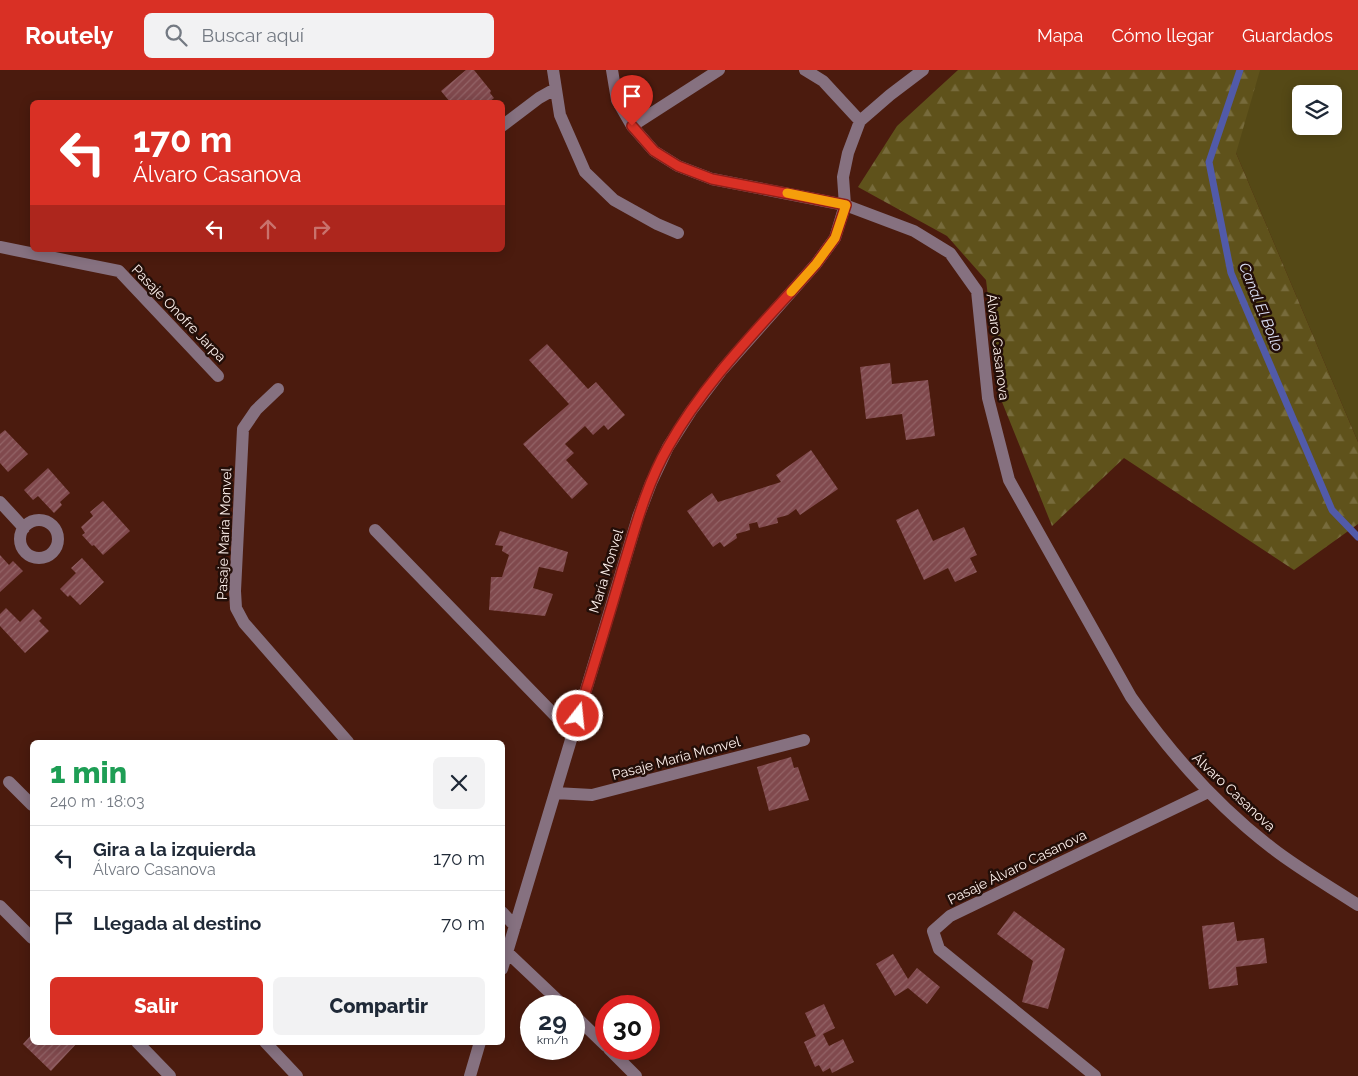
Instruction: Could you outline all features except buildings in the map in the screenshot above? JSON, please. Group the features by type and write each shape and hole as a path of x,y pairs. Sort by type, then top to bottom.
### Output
{"street":[{"path":"553,70 560,115 586,172 614,200 657,224 678,233"},
{"name":"Álvaro Casanova","path":"612,70 617,100 632,126 654,151 678,166 712,179 846,205 914,231 950,253 977,291 988,398 1009,480 1131,697 1180,762 1239,821 1307,873 1358,905"},
{"path":"632,126 719,70"},
{"path":"805,70 823,81 860,121"},
{"path":"846,205 842,177 848,153 860,121 923,70"},
{"path":"505,124 539,98 555,89"},
{"name":"María Monvel","path":"505,958 638,517 651,483 668,447 691,411 722,370 816,264 835,238 846,205"},
{"name":"Pasaje Onofre Jarpa","path":"0,247 119,272 218,376"},
{"name":"Pasaje María Monvel","path":"278,389 256,410 243,429 235,591 236,608 244,623 346,740"},
{"path":"0,502 24,528"},
{"path":"375,530 573,734"},
{"name":"Pasaje María Monvel","path":"555,793 592,795 804,740"},
{"path":"9,782 30,803"},
{"name":"Pasaje Álvaro Casanova","path":"1095,1076 939,949 933,931 950,916 1208,792"},
{"path":"0,906 30,936"},
{"path":"505,915 515,926"},
{"path":"507,952 552,995"},
{"path":"585,1026 595,1036"},
{"path":"140,1045 170,1076"},
{"path":"268,1045 298,1076"},
{"path":"470,1076 479,1045"},
{"path":"619,1060 636,1076"}],"shaded area":[{"path":"1166,70 1358,70 1358,442 1236,153"}],"green space":[{"path":"958,70 1260,70 1236,153 1358,442 1358,524 1294,570 1124,458 1052,526 1000,397 986,280 947,236 858,187 897,126"}],"waterway":[{"name":"Canal El Bollo","path":"1240,70 1209,162 1231,273 1332,510 1358,537"}],"slow traffic":[{"path":"787,193 846,205 835,238 816,264 791,292"}],"route":[{"path":"578,716 638,517 668,447 691,411 722,370 816,264 835,238 846,205 712,179 678,166 654,151 632,126"}]}
